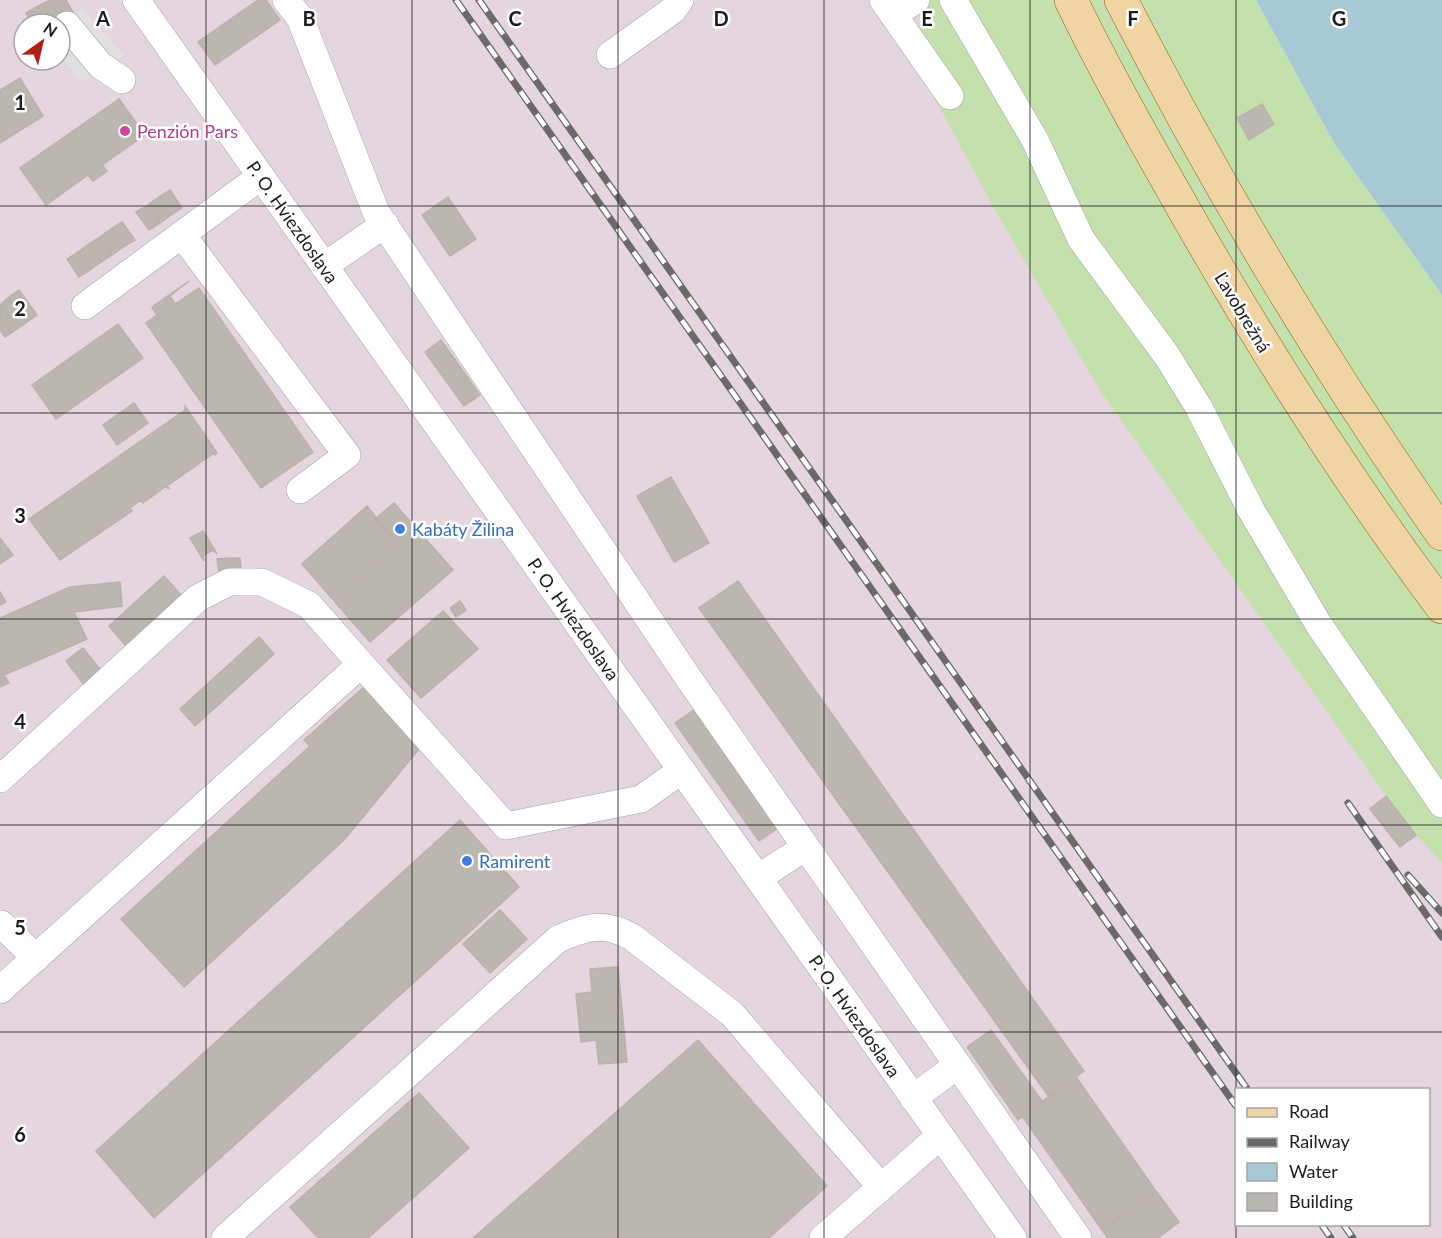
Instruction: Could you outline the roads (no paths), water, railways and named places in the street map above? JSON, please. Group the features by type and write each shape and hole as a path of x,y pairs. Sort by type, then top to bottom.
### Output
{"main road":[{"name":"Ľavobrežná","path":"1071,0 1142,136 1267,352 1341,467 1442,607"},
{"path":"1121,0 1180,115 1251,240 1385,452 1442,534"}],"street":[{"name":"P. O. Hviezdoslava","path":"136,0 1012,1238"},
{"path":"286,0 300,18 376,212 687,676 1078,1238"},
{"path":"610,55 674,10 680,0"},
{"path":"916,0 888,7 950,96"},
{"path":"953,0 1035,140 1081,239 1167,356 1198,406 1251,510 1319,625 1392,736 1442,804"},
{"path":"72,31 99,65 122,80"},
{"path":"85,306 261,176"},
{"path":"324,267 385,224"},
{"path":"182,235 346,455 300,490"},
{"path":"0,779 198,598 229,582 262,582 309,605 507,826 641,799 682,770"},
{"path":"0,990 361,664"},
{"path":"758,878 806,847"},
{"path":"1,924 36,958"},
{"path":"225,1238 558,939 595,927 614,928 632,937 732,1014 881,1187"},
{"path":"913,1098 958,1065"},
{"path":"823,1238 940,1136"}],"water":[{"path":"1256,0 1442,0 1442,295 1334,143"}],"railway":[{"path":"456,0 1235,1105"},
{"path":"479,0 1247,1088"},
{"path":"1348,803 1442,937"},
{"path":"1408,875 1442,913"},
{"path":"1322,1226 1331,1238"},
{"path":"1344,1226 1353,1238"}],"place":[{"name":"Penzión Pars","path":"125,131"},
{"name":"Kabáty Žilina","path":"400,529"},
{"name":"Ramirent","path":"467,861"}]}
